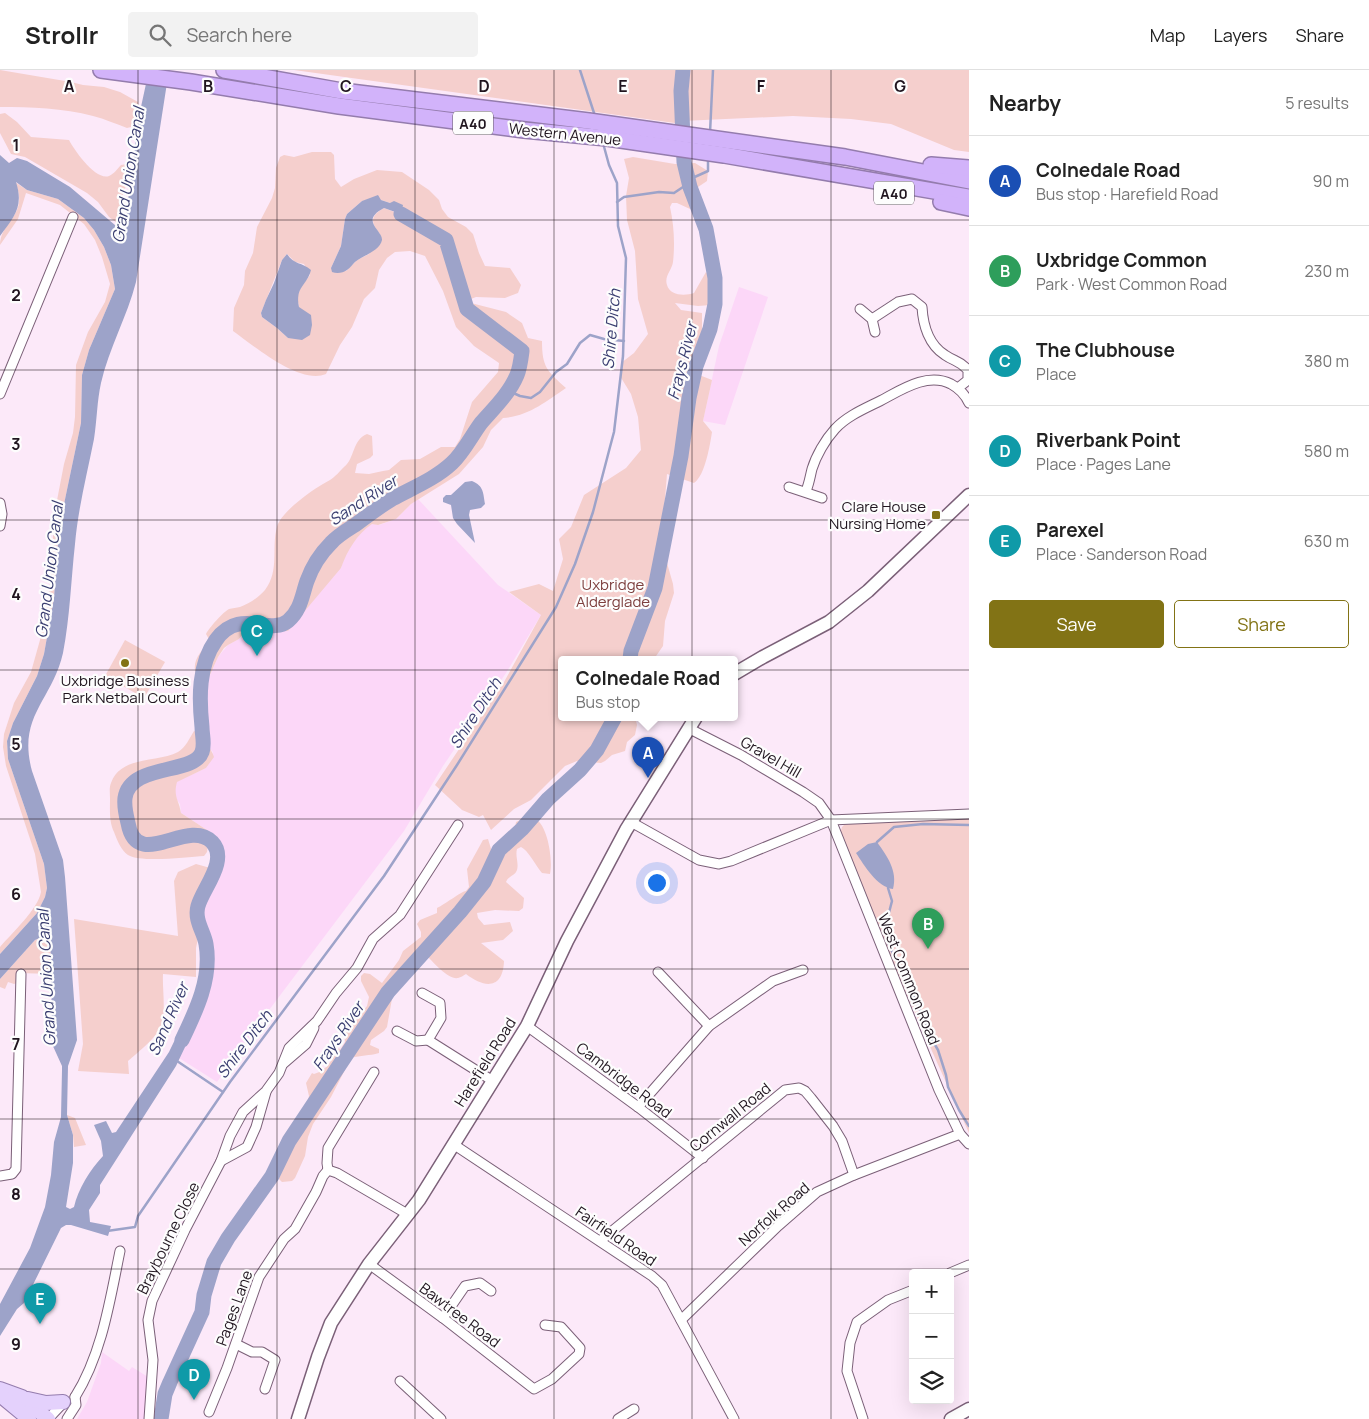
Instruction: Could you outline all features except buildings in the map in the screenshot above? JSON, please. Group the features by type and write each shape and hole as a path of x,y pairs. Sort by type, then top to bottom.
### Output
{"highway":[{"name":"Western Avenue","path":"101,70 341,98 589,121 845,157 969,180"},
{"name":"Western Avenue","path":"224,70 341,98 524,130 607,138 744,158 818,174"},
{"path":"845,157 969,168"},
{"name":"A40","path":"818,174 969,197"},
{"name":"A40","path":"818,174 969,208"}],"main road":[{"path":"738,672 829,622 868,591 969,495"},
{"name":"Harefield Road","path":"298,1419 318,1357 332,1323 369,1264 409,1215 527,1026 567,941 631,822 693,721"},
{"path":"0,1389 46,1403 69,1400"},
{"path":"0,1395 30,1419"},
{"path":"22,1397 48,1419"},
{"path":"951,1419 969,1409"}],"street":[{"path":"0,394 73,217"},
{"path":"872,319 898,302 912,300 922,306 922,317 934,346 945,356 961,362 968,370 968,380 958,388"},
{"path":"860,309 872,319 874,332"},
{"path":"806,491 812,467 828,438 835,428 858,412 914,384 930,380 946,382 958,388 966,395 969,403"},
{"path":"789,487 806,491 822,498"},
{"path":"0,503 2,514 0,526"},
{"name":"Gravel Hill","path":"688,728 741,755 803,792 820,803 831,820"},
{"path":"631,822 699,860 719,864 731,861 831,820 969,814"},
{"name":"West Common Road","path":"831,820 939,1090 960,1134 969,1144"},
{"name":"Braybourne Close","path":"149,1419 154,1360 148,1320 152,1300 185,1230 221,1161 230,1136 243,1112 266,1091 283,1064 306,1044 317,1021 336,993 357,968 373,939 400,915 458,825"},
{"path":"638,1106 709,1026 773,981 803,970"},
{"path":"658,972 709,1026"},
{"path":"0,1176 12,1174 16,1169 21,974"},
{"path":"422,993 440,1003 441,1018 428,1040"},
{"name":"Cambridge Road","path":"527,1026 638,1106 703,1158"},
{"path":"397,1031 416,1041 428,1040 493,1081"},
{"path":"374,1072 328,1148 328,1170 337,1173 409,1215"},
{"name":"Cornwall Road","path":"600,1241 786,1090 799,1088 805,1091 833,1126 842,1141 854,1175"},
{"name":"Braybourne Close","path":"221,1161 247,1147 256,1127 266,1091"},
{"name":"Norfolk Road","path":"681,1320 816,1192 854,1175 960,1134"},
{"name":"Fairfield Road","path":"452,1144 600,1241 652,1276 662,1285 734,1419"},
{"name":"Pages Lane","path":"209,1412 236,1344 259,1277 284,1239 295,1229 328,1170"},
{"path":"48,1419 69,1400 92,1365 109,1304 120,1251"},
{"name":"Bawtree Road","path":"369,1264 443,1318 534,1389 552,1380 579,1354 580,1348 562,1327 545,1325"},
{"path":"954,1271 969,1265"},
{"path":"443,1318 465,1286 480,1283 491,1291"},
{"path":"863,1419 848,1371 850,1343 858,1322 888,1300 909,1292"},
{"path":"236,1344 252,1352 262,1352 275,1360 265,1388"},
{"path":"400,1381 441,1419"},
{"path":"67,1419 76,1405 69,1400"},
{"path":"618,1419 634,1409"}],"shaded area":[{"path":"739,287 768,297 725,425 703,421 719,346"},
{"path":"418,499 498,585 541,615 506,673 443,766 404,831 217,1082 179,1058 196,1024 202,1000 209,951 201,909 223,866 222,844 210,832 181,813 180,804 174,791 176,782 206,768 213,752 210,749 205,709 206,688 209,677 218,657 228,645 239,639 249,630 259,632 341,568 345,555 357,536 364,529 372,523 379,525 396,519"},
{"path":"102,1352 129,1371 132,1367 148,1377 144,1419 77,1419 87,1402 101,1363"}],"green space":[{"path":"0,70 104,87 120,92 138,102 134,122 131,127 127,128 97,117 70,111 0,107"},
{"path":"294,70 969,70 969,152 954,150 891,124 851,119 793,116 682,121 682,124"},
{"path":"5,113 17,122 31,137 69,140 86,164 98,174 109,176 121,165 127,164 129,173 122,202 124,224 120,225 109,217 98,202 87,193 25,157 11,154 0,133 0,114"},
{"path":"312,152 331,152 334,155 335,179 341,187 354,179 377,170 402,172 429,190 439,200 442,209 448,217 466,227 473,234 485,266 510,268 521,285 518,293 505,298 476,297 471,299 471,303 506,312 522,323 528,338 542,341 543,357 547,368 566,388 529,411 503,418 491,430 483,447 459,474 411,504 396,519 378,525 372,524 367,528 353,543 341,568 288,631 259,632 249,630 245,632 239,639 224,648 209,677 196,674 195,669 198,656 210,641 206,634 216,620 226,611 247,604 265,590 270,582 274,567 277,527 285,514 316,488 332,479 348,463 359,440 367,434 372,436 373,455 357,464 355,473 369,474 389,470 401,460 420,459 441,447 455,447 460,439 472,402 498,372 499,363 474,346 456,327 443,291 425,256 410,251 395,252 387,258 379,270 375,288 364,299 352,327 340,345 326,374 315,376 291,369 265,354 233,331 234,308 244,285 245,271 253,253 257,227 275,188 276,168 280,157 284,155 294,157","holes":["381,200 390,203 400,214 384,208 379,211 374,217 373,223 380,234 369,254 357,260 346,271 331,268 341,246 347,214 362,201","287,254 295,262 304,264 310,275 301,287 297,297 299,307 288,338 262,317 261,313 282,260"]},
{"name":"Uxbridge Alderglade","path":"633,157 675,164 695,163 708,171 707,181 692,191 694,200 690,209 677,203 672,203 670,207 674,255 666,282 671,291 682,295 694,293 706,272 712,281 717,299 711,305 698,306 675,303 681,310 702,313 702,335 691,359 689,371 712,380 703,421 712,432 704,467 694,483 667,474 664,511 665,556 674,593 665,621 663,646 656,656 558,656 558,721 636,721 635,735 627,742 625,751 612,755 601,763 577,761 565,766 531,800 514,809 491,830 483,815 479,817 462,810 435,785 504,682 541,615 509,592 539,584 553,591 563,559 559,539 571,527 584,495 626,468 641,450 638,417 631,394 620,376 621,363 634,353 648,334 638,299 635,251 627,220 626,196 629,178 624,159"},
{"path":"15,182 27,190 58,199 84,218 104,247 111,265 115,289 89,350 82,375 81,423 59,528 54,598 44,654 37,676 13,723 7,741 8,759 44,864 47,888 37,913 0,954 0,947 30,913 41,892 35,854 6,766 3,747 4,734 14,703 31,672 40,640 48,599 54,516 75,417 76,365 88,332 105,302 110,284 95,240 84,224 60,205 26,193 18,219 0,245 4,230 17,210 19,202 19,193"},
{"path":"125,640 165,662 144,698 105,676"},
{"path":"194,731 206,742 214,757 206,768 177,782 176,795 181,813 210,832 207,852 204,856 165,859 143,859 128,855 120,845 111,824 111,783 116,774 131,764 178,752"},
{"path":"528,816 535,818 544,829 550,853 550,874 542,873 524,849 521,847 517,849 517,870 506,882 524,898 523,908 519,911 495,910 477,913 478,918 484,925 510,922 513,931 503,940 481,943 504,961 500,977 491,984 479,982 466,974 454,978 442,971 428,957 406,973 393,993 387,1027 371,1040 370,1045 379,1049 379,1053 351,1058 331,1097 313,1124 308,1137 305,1156 295,1178 292,1181 282,1182 275,1167 278,1158 290,1144 307,1105 309,1096 306,1083 312,1073 323,1070 329,1064 345,1042 344,1029 355,1021 367,1006 369,997 361,981 361,976 364,973 370,974 382,983 399,960 403,951 421,937 417,924 420,920 437,913 437,908 466,891 469,887 467,869 483,840 488,839 492,852 504,850 512,839 516,822"},
{"path":"969,817 969,1133 886,947 840,834 845,824"},
{"path":"196,864 214,869 217,872 195,902 198,938 196,977 163,974 164,1005 160,1027 150,1041 128,1061 129,1074 78,1071 83,1044 74,919 178,936 174,881 178,872"},
{"path":"40,938 50,948 51,974 19,973 17,983 8,982 5,989 0,987 0,979 35,940"},
{"path":"67,1115 75,1118 86,1145 74,1147 73,1135"}],"water":[{"path":"149,70 169,70 136,282 101,383 94,439 76,531 69,612 63,653 58,670 32,722 29,736 32,771 63,860 65,877 77,1040 68,1066 67,1115 73,1135 73,1163 66,1207 70,1209 74,1207 78,1193 85,1180 103,1156 101,1141 94,1125 106,1121 112,1133 116,1132 169,1052 184,1021 196,1024 176,1066 100,1185 100,1193 89,1210 90,1222 111,1226 108,1236 71,1225 61,1228 24,1303 17,1309 0,1336 0,1304 30,1248 45,1207 51,1175 54,1142 61,1117 62,1070 52,1044 51,956 47,943 40,938 35,940 0,979 0,954 37,913 47,888 44,864 8,759 7,741 13,723 37,676 44,654 54,598 59,528 81,423 82,375 89,350 115,289 111,265 104,247 94,230 84,218 58,199 27,190 16,182 19,198 18,205 13,217 0,236 0,155 9,163 17,158 27,161 70,187 122,231 126,230 127,207 139,116"},
{"path":"378,195 381,200 390,203 394,201 403,205 401,214 384,208 377,213 373,217 373,221 381,236 381,244 345,271 332,272 331,268 341,246 347,214 362,201"},
{"path":"287,254 295,262 311,270 300,290 298,300 299,307 311,315 312,325 310,335 302,340 288,338 262,317 261,313 282,260"},
{"path":"472,481 481,488 485,504 481,508 470,510 469,515 475,543 453,518 451,505 443,502 443,498 446,495 451,495 465,482"},
{"path":"877,842 888,858 893,870 893,889 876,880 856,853 868,844"}],"waterway":[{"name":"Shire Ditch","path":"580,70 595,116"},
{"name":"Frays River","path":"630,656 655,588 681,456 689,398 696,366 710,329 715,304 715,278 706,229 690,187 684,162 681,91 683,70"},
{"path":"710,133 713,70"},
{"name":"Shire Ditch","path":"107,1231 135,1227 138,1216 230,1082 384,876 457,765 556,607 575,564 593,512 614,432 623,356 626,258 618,226 617,183 609,165 603,143"},
{"path":"688,180 708,171 708,159"},
{"path":"617,202 624,197 659,192 674,193 689,183"},
{"name":"Sand River","path":"182,1040 202,994 205,982 207,969 206,944 198,921 197,911 213,874 218,857 212,842 202,836 190,836 152,844 141,844 133,837 128,823 125,798 129,787 138,779 149,774 187,764 197,759 202,752 200,694 203,671 210,650 225,630 234,625 244,623 272,626 281,625 288,621 296,612 314,565 333,540 382,505 431,479 452,463 481,423 506,395 519,369 522,351 467,309 446,240 401,214"},
{"path":"509,391 531,398 540,392 556,372 567,364 580,343 590,335 604,339 624,341"},
{"name":"Frays River","path":"161,1419 165,1394 202,1312 204,1295 214,1262 228,1238 272,1176 289,1141 388,992 460,912 484,882 499,850 522,829 548,799 580,770 597,750 613,721"},
{"path":"877,842 894,827 923,824 969,825"},
{"path":"888,888 892,901 885,928 887,941 906,977 931,1038 938,1050 948,1087 969,1126"},
{"path":"177,1061 223,1092"}],"place":[{"name":"Clare House Nursing Home","path":"936,515"},
{"name":"The Clubhouse","path":"257,656"},
{"name":"Uxbridge Business Park Netball Court","path":"125,663"},
{"name":"Colnedale Road","path":"648,778"},
{"name":"Uxbridge Common","path":"928,949"},
{"name":"Parexel","path":"40,1324"},
{"name":"Riverbank Point","path":"194,1400"}],"water label":[{"name":"Grand Union Canal","path":"128,175"},
{"name":"Grand Union Canal","path":"49,570"},
{"name":"Grand Union Canal","path":"46,978"}]}
